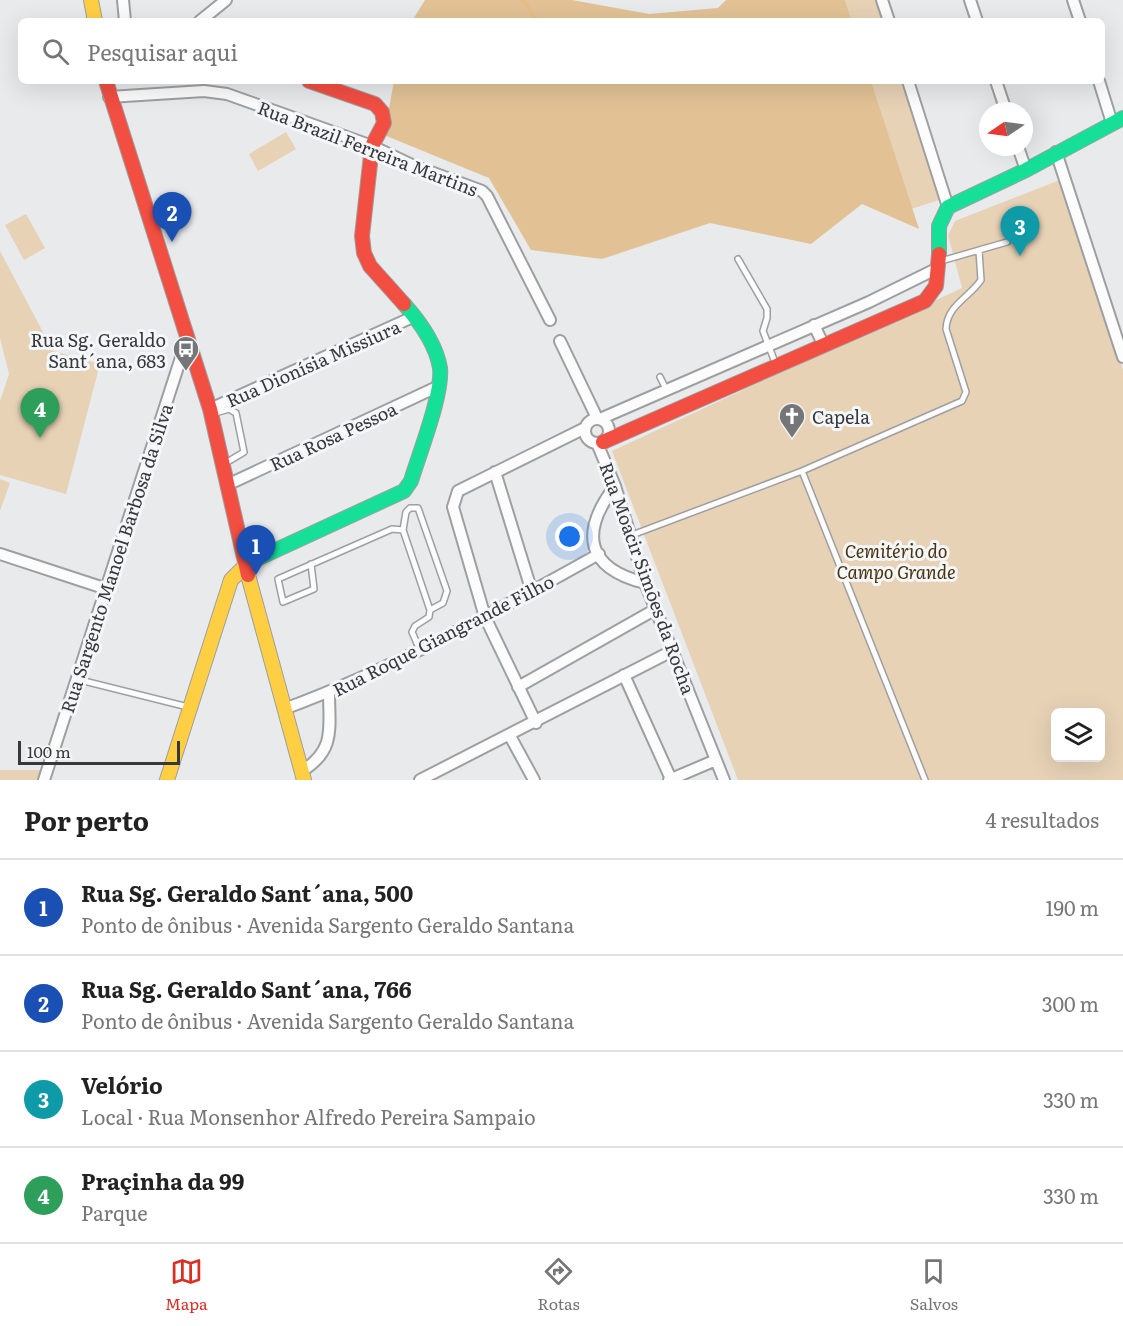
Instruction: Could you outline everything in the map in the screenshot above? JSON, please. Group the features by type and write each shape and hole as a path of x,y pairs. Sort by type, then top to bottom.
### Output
{"street":[{"path":"91,0 94,18"},
{"path":"123,0 125,18"},
{"path":"204,18 226,0"},
{"path":"882,0 888,18"},
{"path":"970,0 975,18"},
{"path":"1073,0 1079,18"},
{"path":"107,84 211,412 245,564 304,776"},
{"path":"167,780 231,580 245,564 404,491 414,472 439,386 438,358 433,344 415,316 370,266 364,253 363,219 372,146 384,123 382,112 375,104 318,84"},
{"path":"585,428 588,439 600,443 925,301 934,291 939,265 939,228 948,207 909,84"},
{"path":"997,84 1003,102"},
{"path":"948,207 1026,170 1117,121 1100,84"},
{"name":"Rua Brazil Ferreira Martins","path":"109,97 216,92 372,146 412,165 486,193 550,320"},
{"path":"1056,152 1123,357"},
{"path":"1021,156 1026,170"},
{"path":"536,723 485,617 453,507 458,491 585,428 591,420 768,346 939,265"},
{"name":"Rua Dionísia Missiura","path":"211,412 415,316"},
{"path":"814,325 823,344"},
{"name":"Rua Sargento Manoel Barbosa da Silva","path":"44,780 188,335"},
{"path":"560,341 598,419 610,430 608,437 600,443"},
{"name":"Rua Rosa Pessoa","path":"227,486 439,386"},
{"name":"Rua Moacir Simões da Rocha","path":"600,443 632,535 645,583 674,650 724,780"},
{"path":"495,472 532,592"},
{"path":"615,486 603,501 592,526 599,554 612,571 645,583"},
{"path":"0,554 107,589"},
{"name":"Rua Roque Giangrande Filho","path":"284,709 329,692 485,617 599,554"},
{"path":"518,687 656,609"},
{"path":"420,780 536,723 674,650"},
{"path":"624,675 670,779 716,760"},
{"path":"304,776 327,747 329,692"},
{"path":"510,736 534,780"}],"lane":[{"path":"939,265 1007,242"},
{"path":"632,535 802,471 962,401 966,392 946,329 946,320 949,312 981,280 979,251"},
{"path":"738,259 767,309 763,331 776,365"},
{"path":"660,377 666,389"},
{"path":"211,412 233,410 243,445 244,452 240,456 223,465"},
{"path":"802,471 924,780"},
{"path":"419,648 413,629 429,617 430,610 403,530 406,512 410,508 418,508 447,591 443,603 430,610"},
{"path":"311,564 314,589 283,602 278,579 311,564 392,529 403,530"},
{"path":"76,679 163,699 189,708"}],"green space":[{"path":"845,0 876,0 882,18 851,18"},
{"path":"872,84 903,84 939,200 911,209"},
{"path":"286,132 296,149 258,171 249,154"},
{"name":"Cemitério do Campo Grande","path":"1065,178 1123,370 1123,780 738,780 612,451 962,288 948,235 955,221"},
{"path":"26,214 45,248 24,260 5,225"},
{"path":"0,251 53,351 100,364 66,494 0,475 0,401 9,374 0,338"},
{"path":"0,479 10,483 0,511"},
{"path":"0,770 44,770 40,780 0,780"}],"shaded area":[{"path":"425,0 572,0 649,14 718,8 726,0 845,0 851,18 414,18"},
{"path":"393,84 872,84 919,229 862,204 811,244 710,223 602,259 531,250 489,178 384,135"}],"waterway":[{"path":"521,0 527,5 534,18"}],"traffic: fast":[{"path":"939,254 939,226 948,207 1026,170 1123,118"},
{"path":"248,563 404,491 411,481 438,393 440,368 435,350 416,318 404,304"}],"traffic: slow":[{"path":"91,0 94,18"},
{"path":"167,780 231,580 248,563"},
{"path":"248,575 304,780"}],"traffic: jam":[{"path":"107,84 210,409 248,575"},
{"path":"318,84 375,104 382,112 384,123 372,146 362,236 364,253 370,266 404,304"},
{"path":"603,442 925,301 936,286 939,254"}],"place":[{"name":"Rua Sg. Geraldo Sant´ana, 766","path":"172,242"},
{"name":"Velório","path":"1020,256"},
{"name":"Rua Sg. Geraldo Sant´ana, 683","path":"186,372"},
{"name":"Praçinha da 99","path":"40,438"},
{"name":"Capela","path":"792,439"},
{"name":"Rua Sg. Geraldo Sant´ana, 500","path":"256,575"}]}
